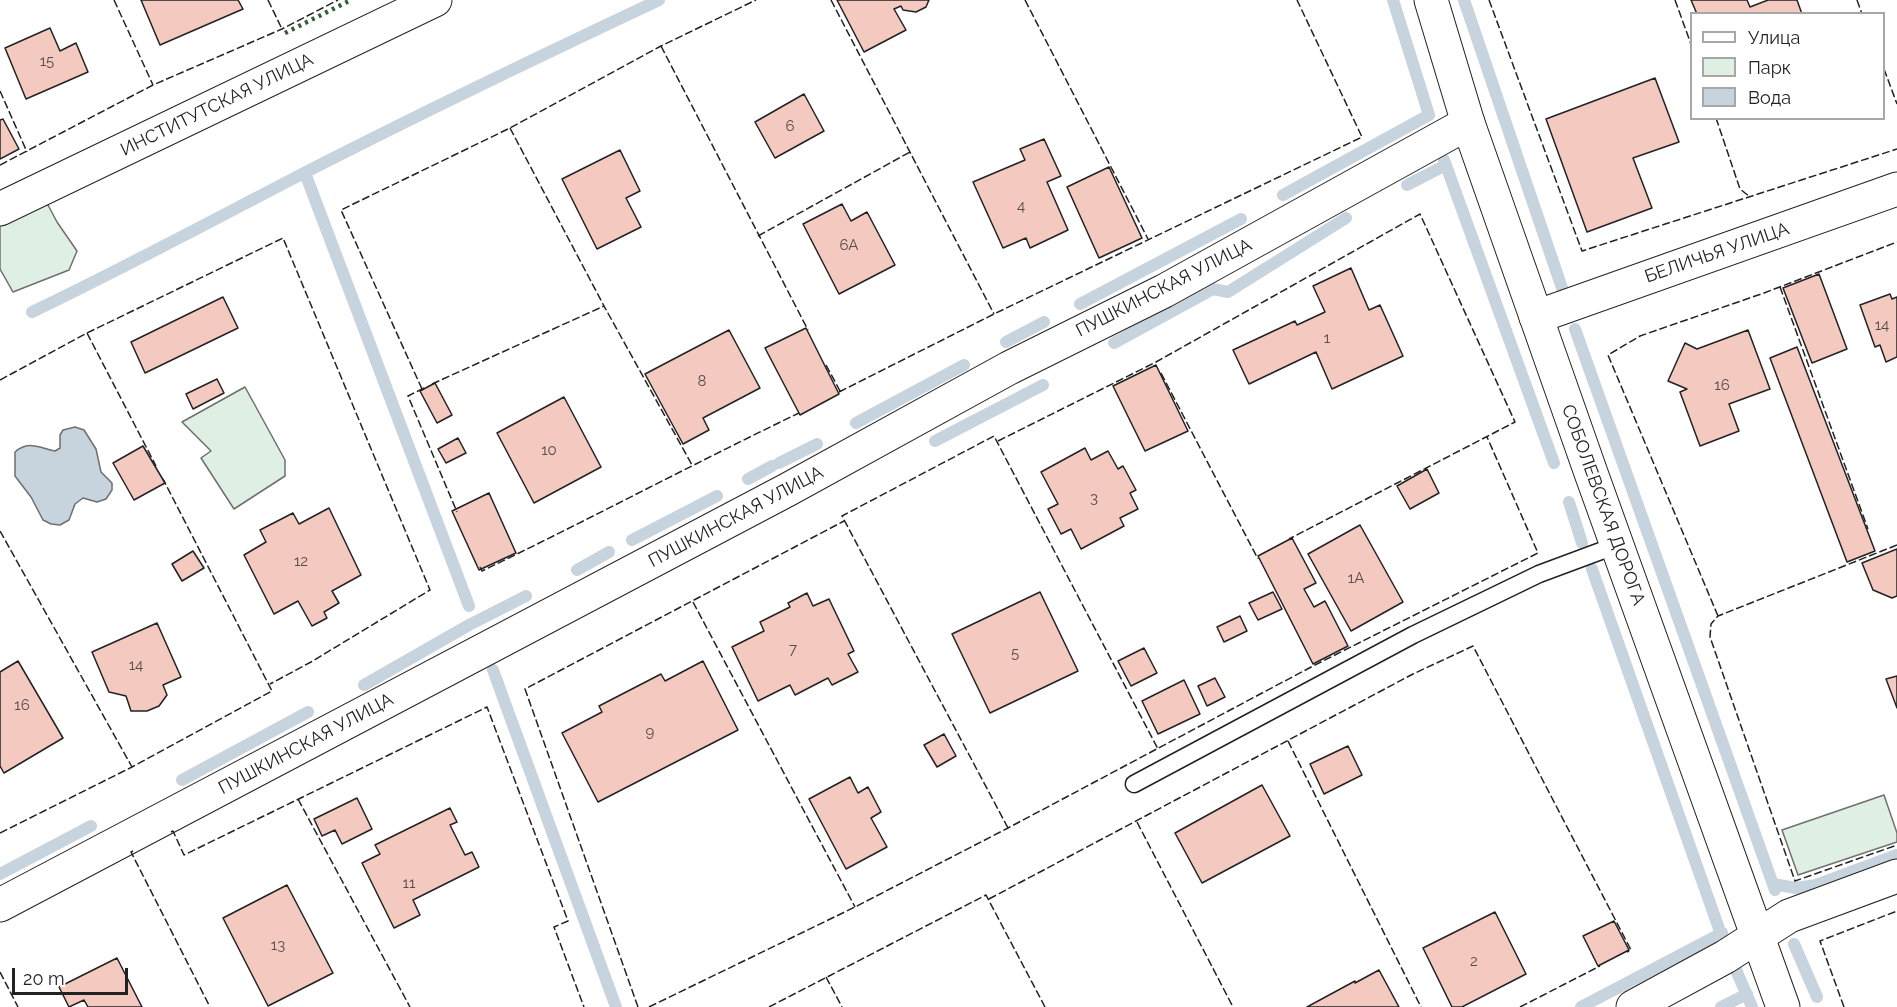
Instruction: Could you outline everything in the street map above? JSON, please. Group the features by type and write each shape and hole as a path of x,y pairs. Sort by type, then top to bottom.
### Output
{"street":[{"name":"ИНСТИТУТСКАЯ УЛИЦА","path":"0,209 435,0"},
{"name":"СОБОЛЕВСКАЯ ДОРОГА","path":"1431,0 1468,123 1536,317 1596,552 1757,936 1783,1007"},
{"name":"ПУШКИНСКАЯ УЛИЦА","path":"0,904 848,458 1009,368 1164,291 1468,123"},
{"name":"БЕЛИЧЬЯ УЛИЦА","path":"1536,317 1897,189"},
{"path":"1633,1007 1757,936 1897,876"}],"lane":[{"path":"1134,784 1413,635 1539,574 1596,552"}],"green space":[{"path":"37,202 48,205 77,251 69,270 13,292 0,269 0,223"},
{"path":"245,387 285,460 285,476 234,509 201,458 211,451 182,422"},
{"path":"1884,795 1897,833 1897,842 1798,875 1782,830"}],"water":[{"path":"75,427 84,430 96,449 101,472 112,483 112,490 106,499 97,502 83,498 75,504 69,520 60,525 51,524 43,520 31,497 15,476 15,452 25,446 55,451 60,448 60,435 63,430"}],"building":[{"path":"141,0 238,0 243,9 160,45"},
{"path":"837,0 929,0 926,7 916,12 903,10 901,6 894,9 906,30 864,52"},
{"path":"1691,0 1747,0 1750,7 1768,0 1797,0 1801,12 1696,12"},
{"path":"50,28 60,51 76,43 88,72 26,99 5,48"},
{"path":"1655,78 1679,142 1633,158 1652,208 1587,232 1546,119"},
{"path":"804,94 824,131 775,158 755,122"},
{"path":"3,119 19,149 0,159 0,120"},
{"path":"1044,139 1061,176 1047,182 1068,230 1030,248 1026,238 1003,248 973,182 1025,160 1020,149"},
{"path":"620,150 640,191 626,198 641,227 597,249 562,179"},
{"path":"1109,167 1142,238 1099,258 1067,187"},
{"path":"842,204 851,221 867,212 895,265 839,294 803,224"},
{"path":"1351,268 1369,310 1380,305 1403,356 1332,389 1316,352 1249,384 1233,350 1295,321 1297,325 1325,312 1313,286"},
{"path":"1819,274 1847,349 1812,363 1783,288"},
{"path":"1890,294 1892,299 1897,297 1897,357 1886,362 1880,345 1875,347 1860,305"},
{"path":"223,297 238,328 145,373 131,342"},
{"path":"806,328 839,394 800,415 765,348"},
{"path":"729,330 760,388 703,418 709,430 683,444 645,374"},
{"path":"1748,330 1770,389 1729,404 1739,431 1700,446 1680,392 1687,389 1668,381 1685,343 1697,349"},
{"path":"1797,347 1875,551 1847,562 1770,358"},
{"path":"1156,365 1188,431 1145,451 1113,386"},
{"path":"217,379 224,393 193,409 186,394"},
{"path":"435,383 452,415 437,423 420,391"},
{"path":"564,397 601,467 534,503 497,433"},
{"path":"458,438 466,453 446,463 438,449"},
{"path":"143,446 165,483 134,500 113,463"},
{"path":"1085,448 1091,460 1108,451 1118,469 1123,466 1136,490 1130,493 1138,509 1120,518 1124,526 1081,549 1071,529 1061,534 1048,509 1058,504 1041,472"},
{"path":"1427,469 1439,493 1410,509 1397,486"},
{"path":"489,493 516,553 479,570 452,511"},
{"path":"329,508 361,575 332,591 339,603 324,612 327,618 312,626 298,601 274,614 244,555 266,542 260,530 293,513 299,524"},
{"path":"1360,525 1403,602 1351,631 1308,554"},
{"path":"1292,538 1316,583 1304,589 1314,607 1325,601 1348,646 1313,664 1258,556"},
{"path":"1897,549 1897,596 1892,598 1873,590 1862,563"},
{"path":"193,551 204,568 182,581 172,564"},
{"path":"1040,592 1078,671 990,713 952,634"},
{"path":"1273,592 1282,609 1258,620 1249,603"},
{"path":"807,593 813,606 829,599 854,651 848,654 858,672 832,685 828,678 795,695 790,685 758,701 732,647 764,631 760,622 790,607 788,603"},
{"path":"1240,616 1247,631 1224,642 1217,627"},
{"path":"157,623 181,677 163,685 167,695 159,706 147,711 131,711 126,696 109,692 92,652"},
{"path":"1144,648 1157,673 1131,686 1118,661"},
{"path":"18,661 63,738 4,773 0,766 0,672"},
{"path":"703,661 738,730 598,802 562,733 602,712 599,706 661,674 665,681"},
{"path":"1897,676 1897,708 1886,679"},
{"path":"1215,678 1225,697 1207,706 1198,686"},
{"path":"1184,680 1200,714 1158,734 1142,701"},
{"path":"944,734 956,756 937,767 924,745"},
{"path":"1348,746 1362,775 1324,794 1310,764"},
{"path":"850,777 858,793 868,787 881,812 871,818 887,847 846,869 809,799"},
{"path":"1262,785 1290,836 1202,883 1175,833"},
{"path":"357,798 372,829 342,844 335,830 322,836 314,819"},
{"path":"450,808 457,822 450,825 465,855 472,852 479,867 413,900 420,915 394,928 362,863 380,854 375,845"},
{"path":"287,885 333,973 268,1006 223,918"},
{"path":"1495,912 1526,974 1462,1007 1452,1007 1423,948"},
{"path":"1614,921 1629,950 1598,966 1583,936"},
{"path":"117,958 142,1007 88,1007 84,1000 69,1007 59,987"},
{"path":"1379,970 1399,1007 1307,1007 1355,981 1355,983"}],"waterway":[{"path":"32,312 392,129 659,0"},
{"path":"1283,195 1429,115 1393,0"},
{"path":"1464,0 1562,288"},
{"path":"1444,160 1554,463"},
{"path":"1407,185 1446,165"},
{"path":"305,173 469,606"},
{"path":"1114,343 1213,289 1228,292 1346,218"},
{"path":"1080,304 1241,219"},
{"path":"1006,342 1044,322"},
{"path":"1575,329 1775,890"},
{"path":"856,423 964,365"},
{"path":"935,441 1043,385"},
{"path":"779,463 817,444"},
{"path":"748,479 772,466"},
{"path":"632,540 717,496"},
{"path":"1569,502 1582,543"},
{"path":"577,570 609,552"},
{"path":"1592,569 1723,940"},
{"path":"364,685 469,625 526,596"},
{"path":"493,670 616,1007"},
{"path":"182,780 308,712"},
{"path":"0,874 91,826"},
{"path":"1773,884 1796,888 1816,885 1897,855"},
{"path":"1581,1007 1722,933"},
{"path":"1794,944 1817,997"},
{"path":"1736,970 1752,1007"},
{"path":"1721,1007 1747,994"}],"hedge":[{"path":"285,33 351,0"}],"fence":[{"path":"114,0 153,85"},
{"path":"268,0 282,29"},
{"path":"0,165 153,85 282,29 338,0"},
{"path":"422,389 341,210 510,128 661,46 756,0"},
{"path":"831,0 994,314"},
{"path":"1025,0 1148,239"},
{"path":"839,392 994,314 1362,137 1297,0"},
{"path":"1489,0 1582,251 1897,149"},
{"path":"1675,0 1690,41"},
{"path":"1857,0 1861,12"},
{"path":"661,46 808,330"},
{"path":"1885,72 1897,104"},
{"path":"0,91 27,152"},
{"path":"1717,120 1740,189 1750,197"},
{"path":"510,128 604,306 692,465"},
{"path":"758,236 910,152"},
{"path":"998,441 1156,362 1420,214 1515,422 1289,539"},
{"path":"0,380 87,333 283,238 430,590 270,684"},
{"path":"1718,616 1608,355 1640,336 1764,293 1897,242"},
{"path":"1780,287 1868,529"},
{"path":"432,384 604,306"},
{"path":"87,333 156,466"},
{"path":"826,365 840,391"},
{"path":"1161,373 1258,559"},
{"path":"424,388 408,396 457,512"},
{"path":"480,567 482,571 799,413"},
{"path":"1008,828 842,516 994,436 1158,749"},
{"path":"649,1007 855,907 1313,666 1538,553 1487,437"},
{"path":"0,833 132,767 272,691 163,479"},
{"path":"638,1007 525,689 844,521"},
{"path":"0,531 132,767"},
{"path":"1897,545 1718,616 1711,624 1710,637 1795,881 1897,845"},
{"path":"693,602 855,907"},
{"path":"989,899 1413,674 1473,646 1631,950 1627,952"},
{"path":"171,832 173,831 184,855 487,707 568,921 554,927 584,1007"},
{"path":"1288,741 1421,1007"},
{"path":"298,799 410,1007"},
{"path":"1137,822 1233,1007"},
{"path":"133,851 131,852 210,1007"},
{"path":"769,1007 986,895 1045,1007"},
{"path":"1844,1007 1820,941 1897,911"},
{"path":"1520,1007 1600,966"},
{"path":"0,972 18,1007"},
{"path":"826,977 842,1007"}]}
